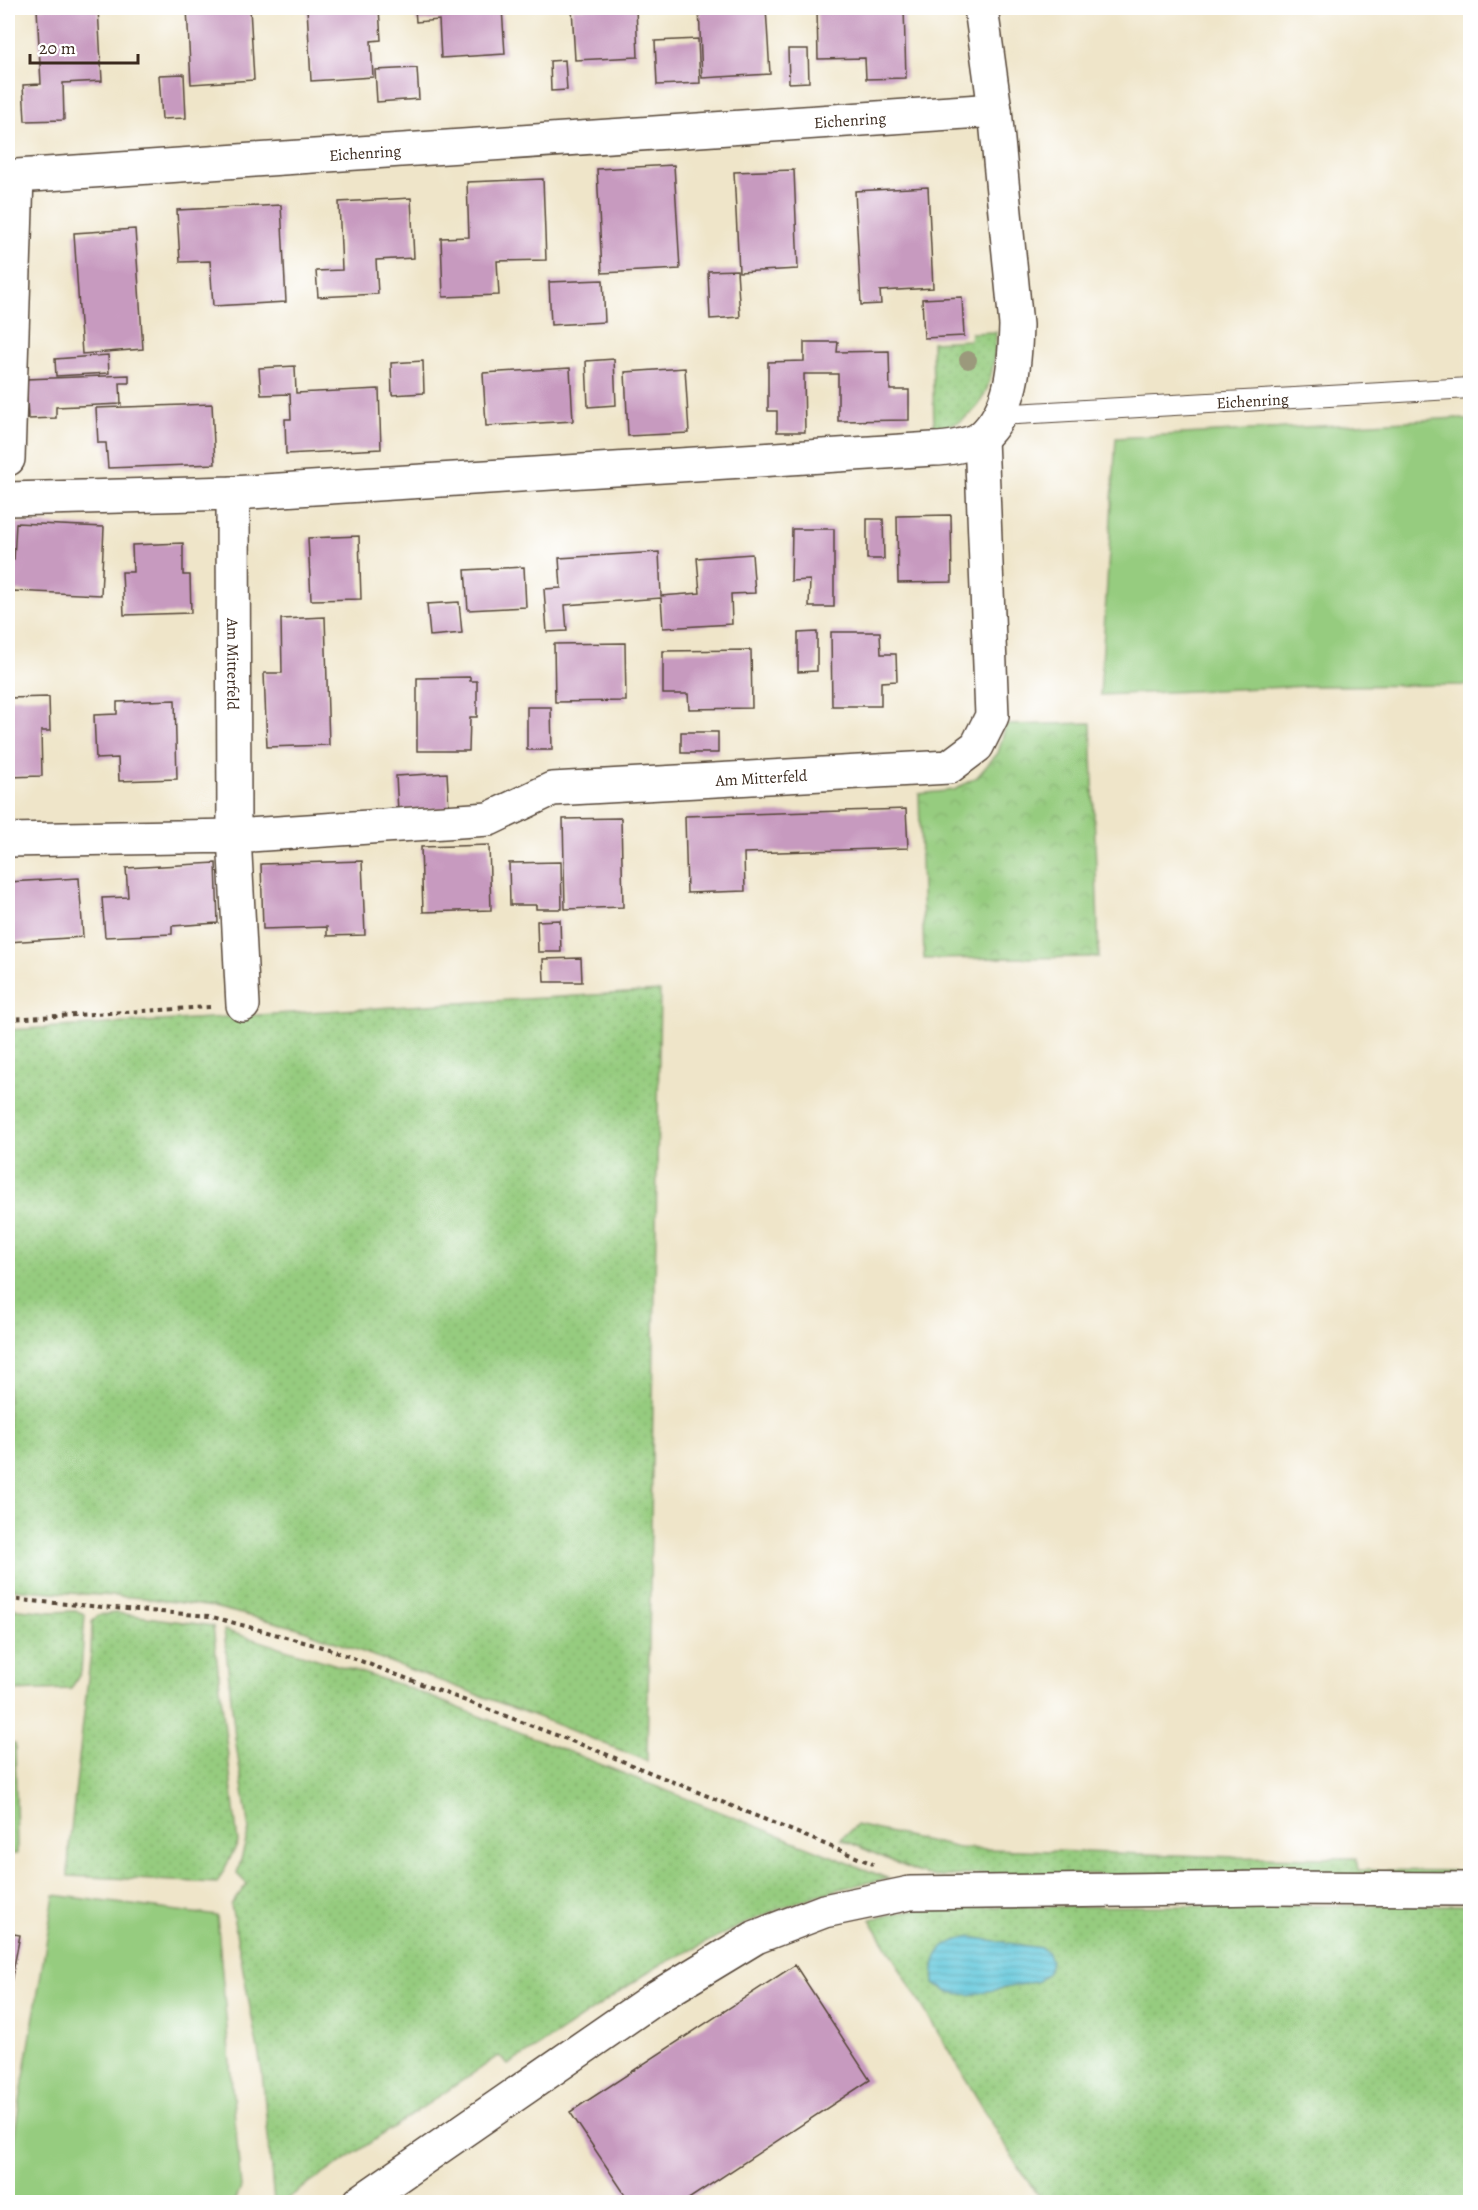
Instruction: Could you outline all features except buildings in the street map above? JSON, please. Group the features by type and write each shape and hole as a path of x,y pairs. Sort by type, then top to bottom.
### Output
{"street":[{"path":"981,8 995,110 1016,325 1015,355 1010,388 989,426"},
{"name":"Eichenring","path":"8,459 17,176 995,110"},
{"name":"Eichenring","path":"8,499 233,493 950,448 989,426"},
{"name":"Am Mitterfeld","path":"8,840 234,836 489,819 552,789 949,767 977,746 992,716 989,426"},
{"name":"Am Mitterfeld","path":"233,493 234,836 243,1005"},
{"path":"360,2202 662,1995 756,1937 824,1911 910,1893 1269,1888 1470,1889"}],"lane":[{"name":"Eichenring","path":"989,426 1470,388"}],"path":[{"path":"8,1019 243,1005"},
{"path":"8,1599 209,1616 329,1649 598,1751 878,1866"}],"green space":[{"path":"996,332 990,380 976,408 965,418 952,425 934,428 932,342 970,340 971,333"},
{"path":"1457,418 1470,421 1470,685 1309,686 1100,695 1116,438"},
{"path":"1091,723 1099,957 924,959 919,794 954,790 977,777 998,753 1006,725"},
{"path":"660,991 647,1761 543,1719 298,1628 213,1607 144,1598 8,1589 8,1030"},
{"path":"8,1608 52,1612 77,1611 85,1614 81,1672 71,1689 8,1691"},
{"path":"116,1613 213,1626 238,1843 217,1883 68,1876 92,1622 98,1615"},
{"path":"224,1630 401,1685 889,1879 840,1889 794,1903 750,1921 662,1964 508,2065 499,2056 282,2202 274,2202 262,2072 231,1905 247,1884 237,1874 249,1830 235,1738"},
{"path":"8,1743 15,1743 17,1854 8,1854"},
{"path":"856,1825 959,1848 1237,1857 1356,1858 1358,1870 1470,1871 1470,1878 1087,1874 983,1874 936,1877 917,1872 841,1839"},
{"path":"54,1895 217,1916 241,2188 235,2202 8,2202 8,2173"},
{"path":"1470,1905 1470,2202 1041,2202 870,1919 928,1907"}],"water":[{"path":"970,1937 1041,1948 1047,1951 1051,1961 1048,1972 1039,1981 969,1995 948,1992 934,1983 934,1964 940,1951 946,1946"}]}
